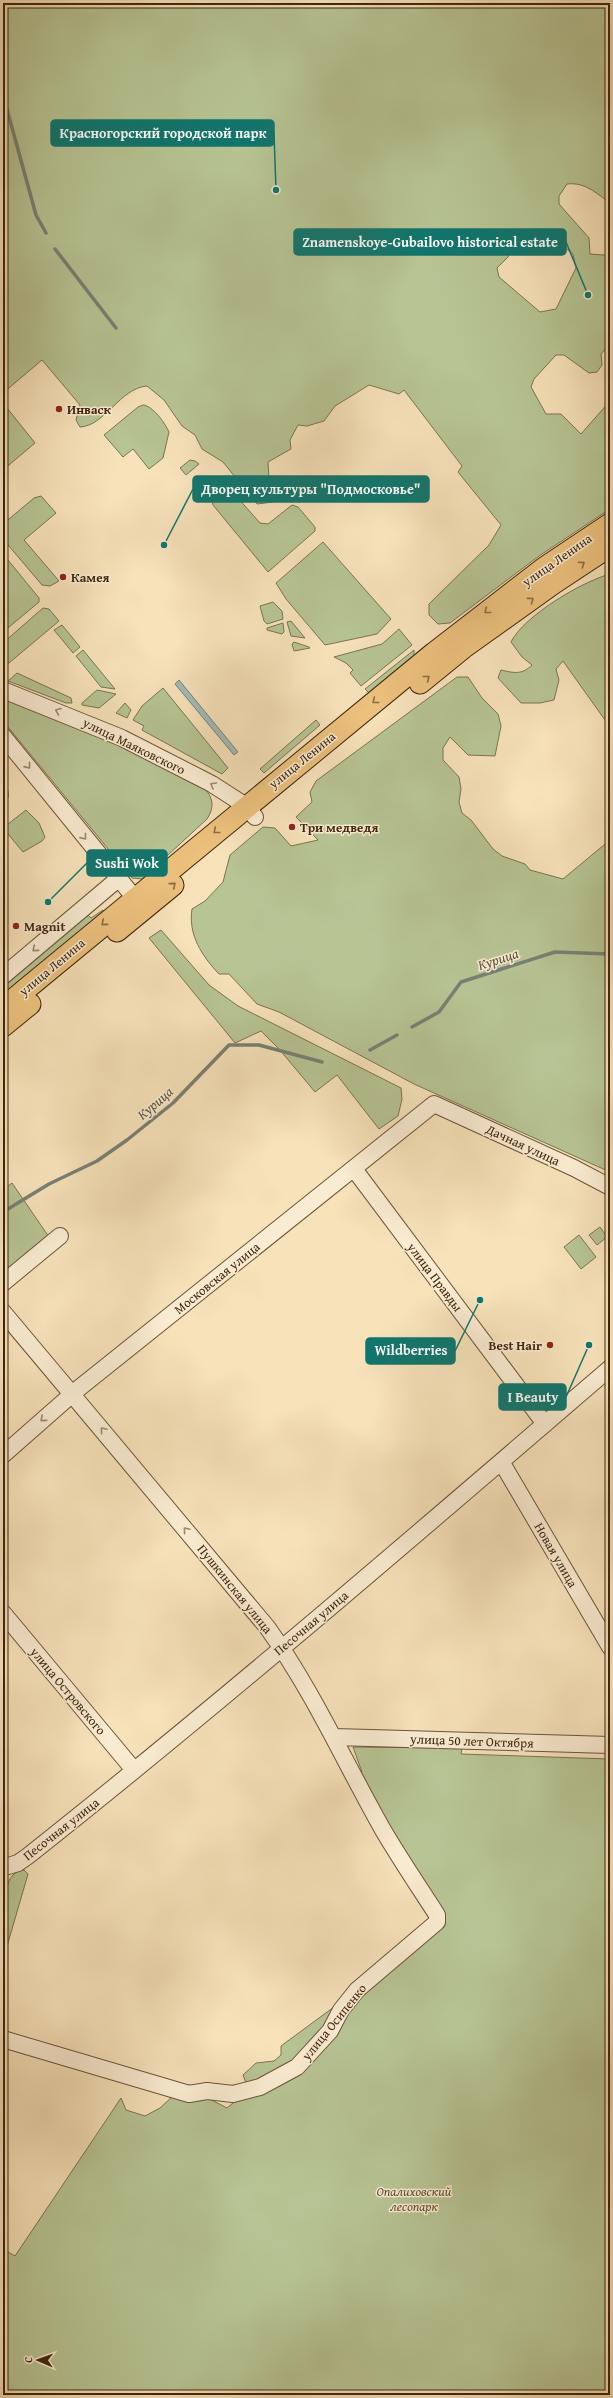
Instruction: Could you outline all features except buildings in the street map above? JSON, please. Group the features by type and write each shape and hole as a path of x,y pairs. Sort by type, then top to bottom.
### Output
{"main road":[{"name":"улица Ленина","path":"3,1026 139,904 495,604 569,550 610,524"},
{"name":"улица Ленина","path":"251,811 463,648 554,583 610,546"},
{"name":"улица Ленина","path":"3,1008 139,904"}],"street":[{"name":"улица Маяковского","path":"4,690 122,738 212,784 251,811"},
{"path":"3,736 139,904"},
{"path":"3,976 118,878"},
{"name":"Московская улица","path":"3,1455 73,1394 434,1104"},
{"name":"Дачная улица","path":"434,1104 574,1168 610,1187"},
{"name":"улица Правды","path":"354,1168 545,1424"},
{"path":"3,1283 60,1236"},
{"name":"Пушкинская улица","path":"3,1312 73,1394 282,1647 335,1737 384,1831 437,1915"},
{"name":"Песочная улица","path":"4,1870 28,1856 134,1770 502,1463 610,1368"},
{"name":"Новая улица","path":"502,1463 610,1647"},
{"name":"улица Островского","path":"3,1613 134,1770"},
{"name":"улица 50 лет Октября","path":"335,1737 610,1746"},
{"name":"улица Осипенко","path":"3,2039 189,2094 207,2091 233,2094 260,2087 297,2067 330,2031 341,2010 357,1990 437,1922 437,1915"}],"green space":[{"path":"3,3 610,3 610,203 585,186 567,184 559,196 559,204 589,238 590,254 604,255 610,258 610,344 601,354 602,365 597,372 589,373 564,355 556,355 534,379 531,387 546,414 561,414 581,434 610,401 610,509 539,556 450,623 438,624 429,615 429,604 489,545 501,525 458,472 462,466 404,390 399,394 369,385 335,406 324,421 307,426 298,425 290,440 291,449 268,462 269,478 278,494 273,502 257,504 223,462 202,449 195,435 182,426 164,400 147,386 137,388 97,420 89,425 80,427 76,420 80,405 42,360 3,393","holes":["535,229 542,230 573,254 576,268 556,309 540,312 499,277 497,268 508,257 511,249"]},
{"path":"3,403 35,443 3,470"},
{"path":"143,405 151,408 155,412 165,424 169,432 163,458 149,469 133,449 123,457 104,435 138,407"},
{"path":"190,460 199,464 186,475 180,468"},
{"path":"226,488 229,488 260,523 268,524 292,505 298,507 315,527 315,531 268,572 213,505 212,500"},
{"path":"41,496 56,513 24,540 59,581 50,586 42,585 3,539 3,524 34,498"},
{"path":"323,542 391,619 377,634 325,645 286,599 276,583"},
{"path":"3,554 39,598 39,602 3,632"},
{"path":"610,574 610,727 563,661 556,669 559,680 554,700 540,703 521,703 498,678 501,670 521,672 532,665 522,657 511,642 528,622 554,601 584,584"},
{"path":"273,602 282,611 283,619 267,624 264,621 260,606"},
{"path":"43,608 49,609 59,621 3,668 3,643"},
{"path":"291,621 305,638 291,636 287,622"},
{"path":"283,623 284,632 282,634 267,630 267,628"},
{"path":"62,625 80,647 73,653 54,630"},
{"path":"399,629 412,645 361,686 350,673 353,670 346,663 334,657 382,644"},
{"path":"294,642 310,648 294,651 292,644"},
{"path":"83,650 115,689 101,687 76,656"},
{"path":"414,650 414,656 370,694 365,689"},
{"path":"17,673 71,698 72,703 66,703 8,681"},
{"path":"457,677 468,677 482,698 498,714 501,726 495,756 468,755 450,737 443,748 443,760 459,777 461,789 459,802 462,813 471,820 493,849 502,856 525,864 530,870 563,879 610,840 610,1172 414,1084 279,1012 257,1004 229,974 219,974 207,960 194,936 191,919 192,909 205,901 223,882 230,855 263,827 275,828 291,846 318,840 296,817 312,802 310,792 316,781"},
{"path":"163,688 228,768 222,774 142,730 144,726 133,720 142,706"},
{"path":"97,690 116,694 99,708 82,705 82,703"},
{"path":"3,698 110,741 205,789 210,796 212,804 211,811 207,819 142,879 132,878 3,721"},
{"path":"125,703 131,710 127,718 116,713"},
{"path":"316,720 320,725 264,773 260,769"},
{"path":"3,781 6,785 8,798 3,800"},
{"path":"26,810 39,823 45,837 42,841 23,852 3,828"},
{"path":"103,910 105,912 3,995 3,983 87,914 91,918"},
{"path":"161,930 209,985 238,1006 401,1088 402,1099 398,1116 379,1129 337,1075 315,1092 279,1049 261,1031 235,1043 149,938"},
{"path":"12,1183 49,1237 3,1276 3,1190"},
{"path":"600,1227 607,1237 597,1245 589,1235"},
{"path":"579,1235 596,1257 581,1269 564,1247"},
{"name":"Опалиховский лесопарк","path":"353,1747 462,1748 461,1754 610,1759 610,2395 3,2395 3,2249 15,2256 121,2098 126,2110 145,2116 160,2108 174,2095 204,2096 227,2108 245,2093 246,2083 243,2075 256,2063 274,2061 281,2055 281,2046 357,1990 437,1922 352,1771 362,1772"},
{"path":"24,1870 28,1874 3,1960 3,1915 6,1891 9,1881 14,1874"}],"water":[{"path":"179,680 238,752 234,755 175,684"}],"waterway":[{"path":"3,95 36,215 46,233"},
{"path":"55,249 116,328"},
{"name":"Курица","path":"412,1027 439,1012 461,982 555,952 610,954"},
{"name":"Курица","path":"370,1050 397,1035"},
{"name":"Курица","path":"3,1212 49,1184 97,1161 127,1140 173,1103 229,1045 259,1045 322,1062"}],"place":[{"name":"Красногорский городской парк","path":"276,190"},
{"name":"Znamenskoye-Gubailovo historical estate","path":"588,295"},
{"name":"Инваск","path":"59,409"},
{"name":"Дворец культуры \"Подмосковье\"","path":"164,545"},
{"name":"Камея","path":"63,577"},
{"name":"Три медведя","path":"292,827"},
{"name":"Sushi Wok","path":"48,902"},
{"name":"Magnit","path":"16,926"},
{"name":"Wildberries","path":"480,1300"},
{"name":"Best Hair","path":"550,1345"},
{"name":"I Beauty","path":"589,1345"}]}
